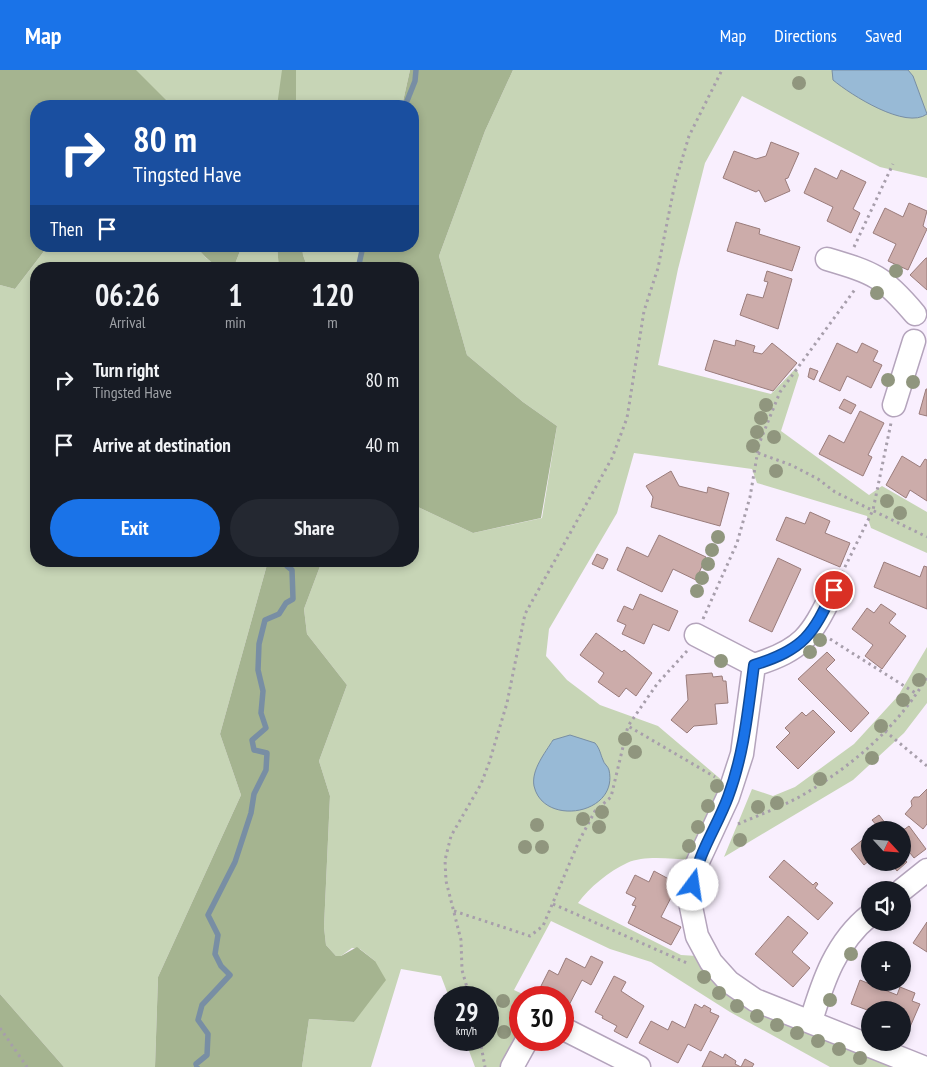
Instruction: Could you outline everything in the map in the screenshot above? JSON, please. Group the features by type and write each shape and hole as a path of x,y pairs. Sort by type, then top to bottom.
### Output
{"street":[{"path":"836,262 868,272 890,286 921,313 911,317 907,327 907,333 920,342 894,405"},
{"path":"696,635 754,665 778,657 796,648 814,629 834,590"},
{"path":"754,665 742,754 731,787 695,868 690,902 697,936 711,962 729,982 755,1000 923,1067"},
{"path":"911,883 927,870"},
{"path":"811,1021 824,978 840,947 861,922"},
{"path":"574,1034 639,1067"},
{"path":"512,1067 521,1051"}],"path":[{"path":"467,986 462,970 461,940 446,881 445,860 451,836 481,784 490,763 506,704 525,614 612,458 627,418 644,311 658,268 675,183 689,136 722,70"},
{"path":"836,262 893,164"},
{"path":"454,911 530,936 543,926 579,841 595,811 611,797 628,726 657,684 685,655 737,544 750,497 759,444 780,392 868,272"},
{"path":"834,590 873,510 894,405"},
{"path":"758,452 791,465 818,479 835,492 927,537"},
{"path":"814,629 917,694"},
{"path":"735,825 800,797 849,764 884,731 917,694 927,677"},
{"path":"628,726 731,787"},
{"path":"884,731 927,766"},
{"path":"553,904 693,966 711,962"},
{"path":"0,1028 27,1067"},
{"path":"482,1051 485,1067"}],"green space":[{"path":"0,70 136,70 166,100 30,100 30,252 43,252 36,262 30,262 30,269 15,289 0,285"},
{"path":"135,70 286,70 278,100 163,100"},
{"path":"282,70 296,70 296,100 278,100"},
{"path":"296,70 410,70 403,100 296,100"},
{"path":"410,70 513,70 485,131 439,256 467,355 523,402 557,426 541,518 473,533 419,507 419,262 358,262 360,252 419,252 419,100 403,100"},
{"path":"513,70 927,70 927,178 880,167 742,96 705,163 678,269 658,365 771,394 796,368 799,375 781,431 869,495 882,486 927,512 927,553 871,528 867,516 757,483 752,469 634,453 617,513 549,629 546,656 567,680 600,705 658,726 724,782 690,860 650,858 627,863 600,880 578,903 681,955 697,956 861,1044 861,1051 873,1051 903,1067 830,1067 730,1012 651,962 610,949 551,921 516,986 509,986 509,1051 511,1051 503,1067 475,1067 469,1051 499,1051 499,986 445,986 441,976 401,969 371,1067 302,1067 309,1019 354,1022 375,961 360,949 352,948 341,956 336,956 326,945 324,927 330,796 319,761 347,685 307,634 304,609 320,567 419,567 419,507 473,533 542,518 557,426 523,402 467,355 439,256 485,131"},
{"path":"43,252 201,252 212,262 36,262"},
{"path":"201,252 240,252 236,262 212,262"},
{"path":"240,252 278,252 278,262 236,262"},
{"path":"278,252 303,252 306,262 278,262"},
{"path":"303,252 360,252 358,262 306,262"},
{"path":"30,269 30,567 266,567 220,734 241,795 158,977 155,1067 64,1067 0,994 0,285 15,289"},
{"path":"266,567 320,567 304,609 307,634 347,685 319,761 330,796 324,927 326,945 336,956 341,956 357,947 375,961 386,980 354,1022 309,1019 302,1067 155,1067 158,977 241,795 220,734"},
{"path":"927,647 927,703 904,733 853,780 724,857 752,789 773,796 795,787 854,744 898,696"},
{"path":"0,994 64,1067 0,1067"}],"water":[{"path":"832,70 908,70 913,76 927,114 918,118 906,118 879,109 852,94 833,80"},
{"path":"570,735 595,743 609,770 609,785 603,797 592,806 579,810 564,811 551,807 540,799 534,786 534,780 539,762 553,740"}],"building":[{"path":"771,142 799,153 788,178 785,179 790,191 765,202 759,190 756,192 723,178 734,151 756,159 766,156"},
{"path":"815,168 837,179 841,170 866,182 853,209 860,213 851,233 827,221 833,207 804,193"},
{"path":"909,203 927,211 923,226 927,229 908,270 888,261 896,244 873,233 885,208 903,217"},
{"path":"736,222 760,229 759,234 800,247 792,271 727,251"},
{"path":"927,258 927,290 910,275"},
{"path":"767,271 792,279 778,329 740,315 747,294 763,298 768,282 764,281"},
{"path":"714,340 735,346 736,340 755,346 753,352 762,354 772,343 797,363 773,391 705,370"},
{"path":"837,343 857,353 862,343 878,351 873,361 882,365 871,388 847,376 840,391 819,381"},
{"path":"810,368 818,371 814,380 808,377"},
{"path":"927,389 927,416 919,414"},
{"path":"844,399 856,405 851,414 839,408"},
{"path":"860,411 884,423 868,455 872,457 863,476 819,454 829,435 844,443"},
{"path":"902,456 920,467 925,459 927,460 927,501 910,490 906,498 886,485"},
{"path":"671,471 679,486 707,493 708,487 729,493 720,526 651,507 653,497 646,486"},
{"path":"810,512 830,521 825,533 850,543 840,567 776,540 786,517 805,524"},
{"path":"659,535 706,557 696,580 673,569 662,592 617,570 627,547 648,557"},
{"path":"597,554 608,559 603,569 592,564"},
{"path":"778,558 801,569 772,632 749,621"},
{"path":"884,562 920,577 924,566 927,567 927,609 874,587"},
{"path":"640,594 678,611 669,631 653,624 644,644 622,634 626,625 617,621 624,606 633,610"},
{"path":"881,604 896,614 889,623 906,636 882,669 865,656 873,645 852,629 867,608 874,613"},
{"path":"596,633 622,652 624,650 652,673 636,696 626,688 619,697 598,682 604,673 580,655"},
{"path":"827,652 835,660 826,669 869,713 851,732 798,679"},
{"path":"712,673 713,677 722,676 723,681 726,681 728,703 715,704 717,724 694,726 687,733 671,720 688,700 686,675"},
{"path":"813,710 835,732 798,769 776,747 790,733 785,728 802,712 806,716"},
{"path":"927,789 927,824 923,829 905,814 912,806 911,801 914,797 919,797"},
{"path":"879,815 884,821 873,821"},
{"path":"911,829 926,849 914,858 911,854"},
{"path":"861,841 861,861 851,849"},
{"path":"784,860 813,885 816,882 818,884 815,888 833,903 818,920 769,877"},
{"path":"654,871 678,884 661,917 681,927 671,945 628,923 636,906 632,905 636,898 626,893 635,875 649,882"},
{"path":"788,916 808,933 792,952 810,968 793,987 755,954"},
{"path":"927,922 927,952 913,943"},
{"path":"591,956 603,962 591,985 582,980 574,995 574,986 541,986 549,970 558,975 566,958 585,968"},
{"path":"614,976 626,982 621,991 644,1006 627,1038 614,1031 617,1026 595,1012"},
{"path":"860,980 861,991 887,991 897,995 898,991 910,991 915,993 912,1001 920,1004 911,1025 911,1001 861,1001 861,1008 851,1004"},
{"path":"695,1004 702,1008 704,1005 711,1009 710,1012 719,1016 701,1051 688,1044 678,1063 639,1043 651,1021 668,1030 672,1021 685,1028"},
{"path":"710,1051 723,1058 725,1054 736,1061 735,1064 741,1067 702,1067"},
{"path":"745,1059 754,1064 752,1067 741,1067"}],"waterway":[{"path":"407,100 415,81 416,70"},
{"path":"360,262 362,252"},
{"path":"197,1067 196,1064 207,1055 208,1034 198,1020 202,1005 230,975 221,966 215,954 218,935 208,915 235,862 251,813 254,794 266,770 267,753 254,750 252,740 266,728 261,713 263,691 258,670 259,644 265,620 279,614 286,603 293,599 292,570 288,567"}],"route":[{"path":"693,885 695,868 728,797 742,754 754,665 778,657 796,648 814,629 834,590"}]}
